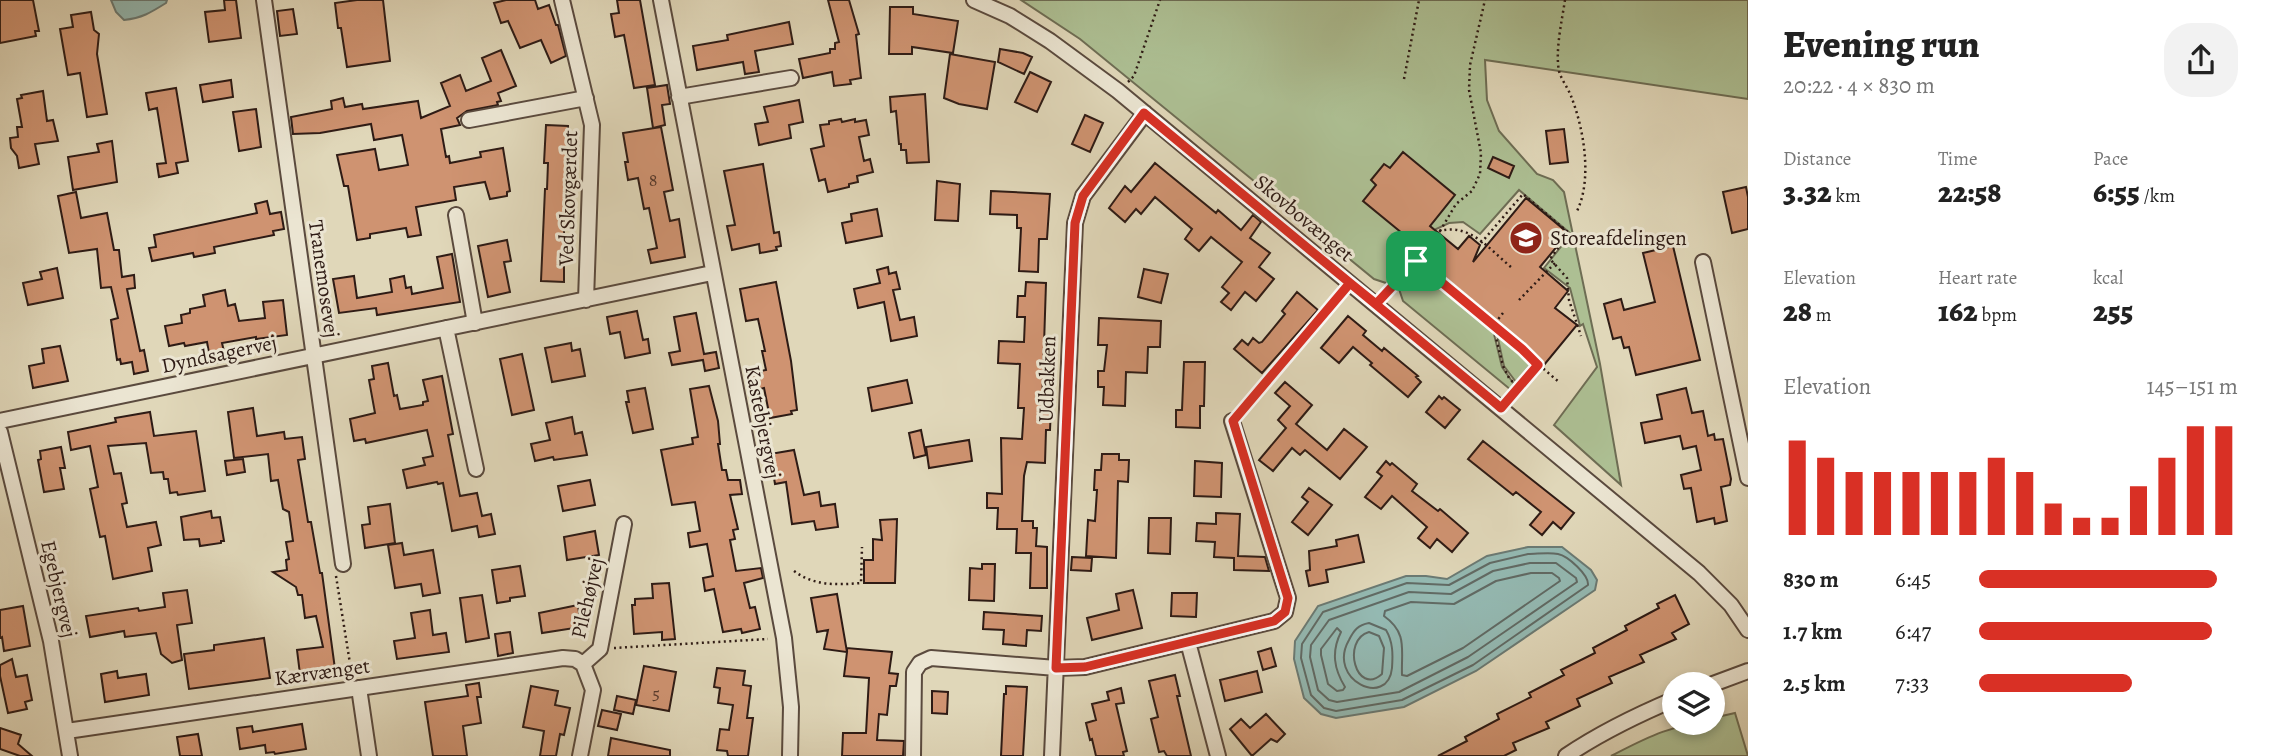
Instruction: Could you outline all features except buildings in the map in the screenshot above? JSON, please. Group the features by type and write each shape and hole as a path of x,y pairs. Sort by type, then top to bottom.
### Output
{"street":[{"name":"Tranemosevej","path":"264,0 343,564"},
{"name":"Ved Skovgærdet","path":"562,0 592,125 586,299"},
{"name":"Kastebjergvej","path":"661,0 784,638 791,707 790,756"},
{"name":"Skovbovænget","path":"974,0 1010,16 1050,41 1118,91 1699,573 1731,606 1748,630"},
{"path":"679,97 791,78"},
{"name":"Ved Skovgærdet","path":"469,120 586,98"},
{"name":"Udbakken","path":"1052,756 1075,223 1083,196 1144,113"},
{"path":"456,215 475,323"},
{"path":"1703,262 1748,478"},
{"name":"Dyndsagervej","path":"0,421 712,273"},
{"path":"446,328 476,468"},
{"path":"913,756 914,672 920,663 931,658 1056,668 1085,667 1274,621 1285,612 1288,598 1233,421"},
{"name":"Egebjergvej","path":"0,432 51,641 70,756"},
{"name":"Pilehøjvej","path":"580,756 593,691 583,664 600,649 624,524"},
{"path":"1188,642 1218,756"},
{"name":"Kærvænget","path":"66,731 563,658 575,659 583,664"},
{"path":"1725,680 1748,671"},
{"path":"356,688 369,756"},
{"path":"1566,756 1585,743 1662,704"}],"path":[{"path":"1118,91 1134,76 1160,0"},
{"path":"1405,79 1419,0"},
{"path":"1376,304 1440,231 1456,204 1472,191 1480,174 1481,153 1469,90 1470,65 1485,0"},
{"path":"1565,0 1559,44 1559,71 1579,122 1586,179 1576,213"},
{"path":"1481,243 1523,194 1569,233 1550,259 1567,278 1569,300 1581,336"},
{"path":"1440,231 1453,227 1467,231 1511,267"},
{"path":"1416,261 1559,382"},
{"path":"1518,300 1555,263"},
{"path":"1233,421 1350,283"},
{"path":"1493,326 1503,313"},
{"path":"1493,326 1503,366 1509,378 1520,389"},
{"path":"1501,408 1538,365"},
{"path":"794,570 802,577 827,584 861,583 862,547"},
{"path":"343,564 335,578 356,688"},
{"path":"600,649 770,639"}],"green space":[{"path":"1021,0 1748,0 1748,99 1485,60 1487,100 1499,131 1537,174 1553,180 1564,192 1600,364 1621,485 1554,425 1597,367 1583,324 1580,326 1570,288 1544,268 1571,234 1519,190 1480,234 1463,222 1449,223 1436,229 1392,285 1374,279 1080,39"},
{"path":"1416,265 1493,330 1502,367 1514,384 1511,390 1403,301 1399,289"},
{"path":"1496,330 1534,360 1516,382 1504,366"},
{"path":"1735,713 1748,756 1611,756 1662,732 1662,735 1725,735 1725,715"}],"water":[{"path":"111,0 167,0 146,15 124,20 116,12"},
{"path":"1528,547 1562,547 1591,570 1597,580 1595,590 1476,671 1404,707 1336,718 1321,714 1304,698 1294,659 1295,641 1318,606 1406,576 1447,579 1487,556"}],"place":[{"name":"Storeafdelingen","path":"1526,238"}],"route":[{"path":"1416,261 1376,304 1350,283 1233,421 1288,598 1285,612 1274,621 1085,667 1056,668 1075,223 1083,196 1144,113 1376,304 1501,408 1538,365 1416,261"}]}
